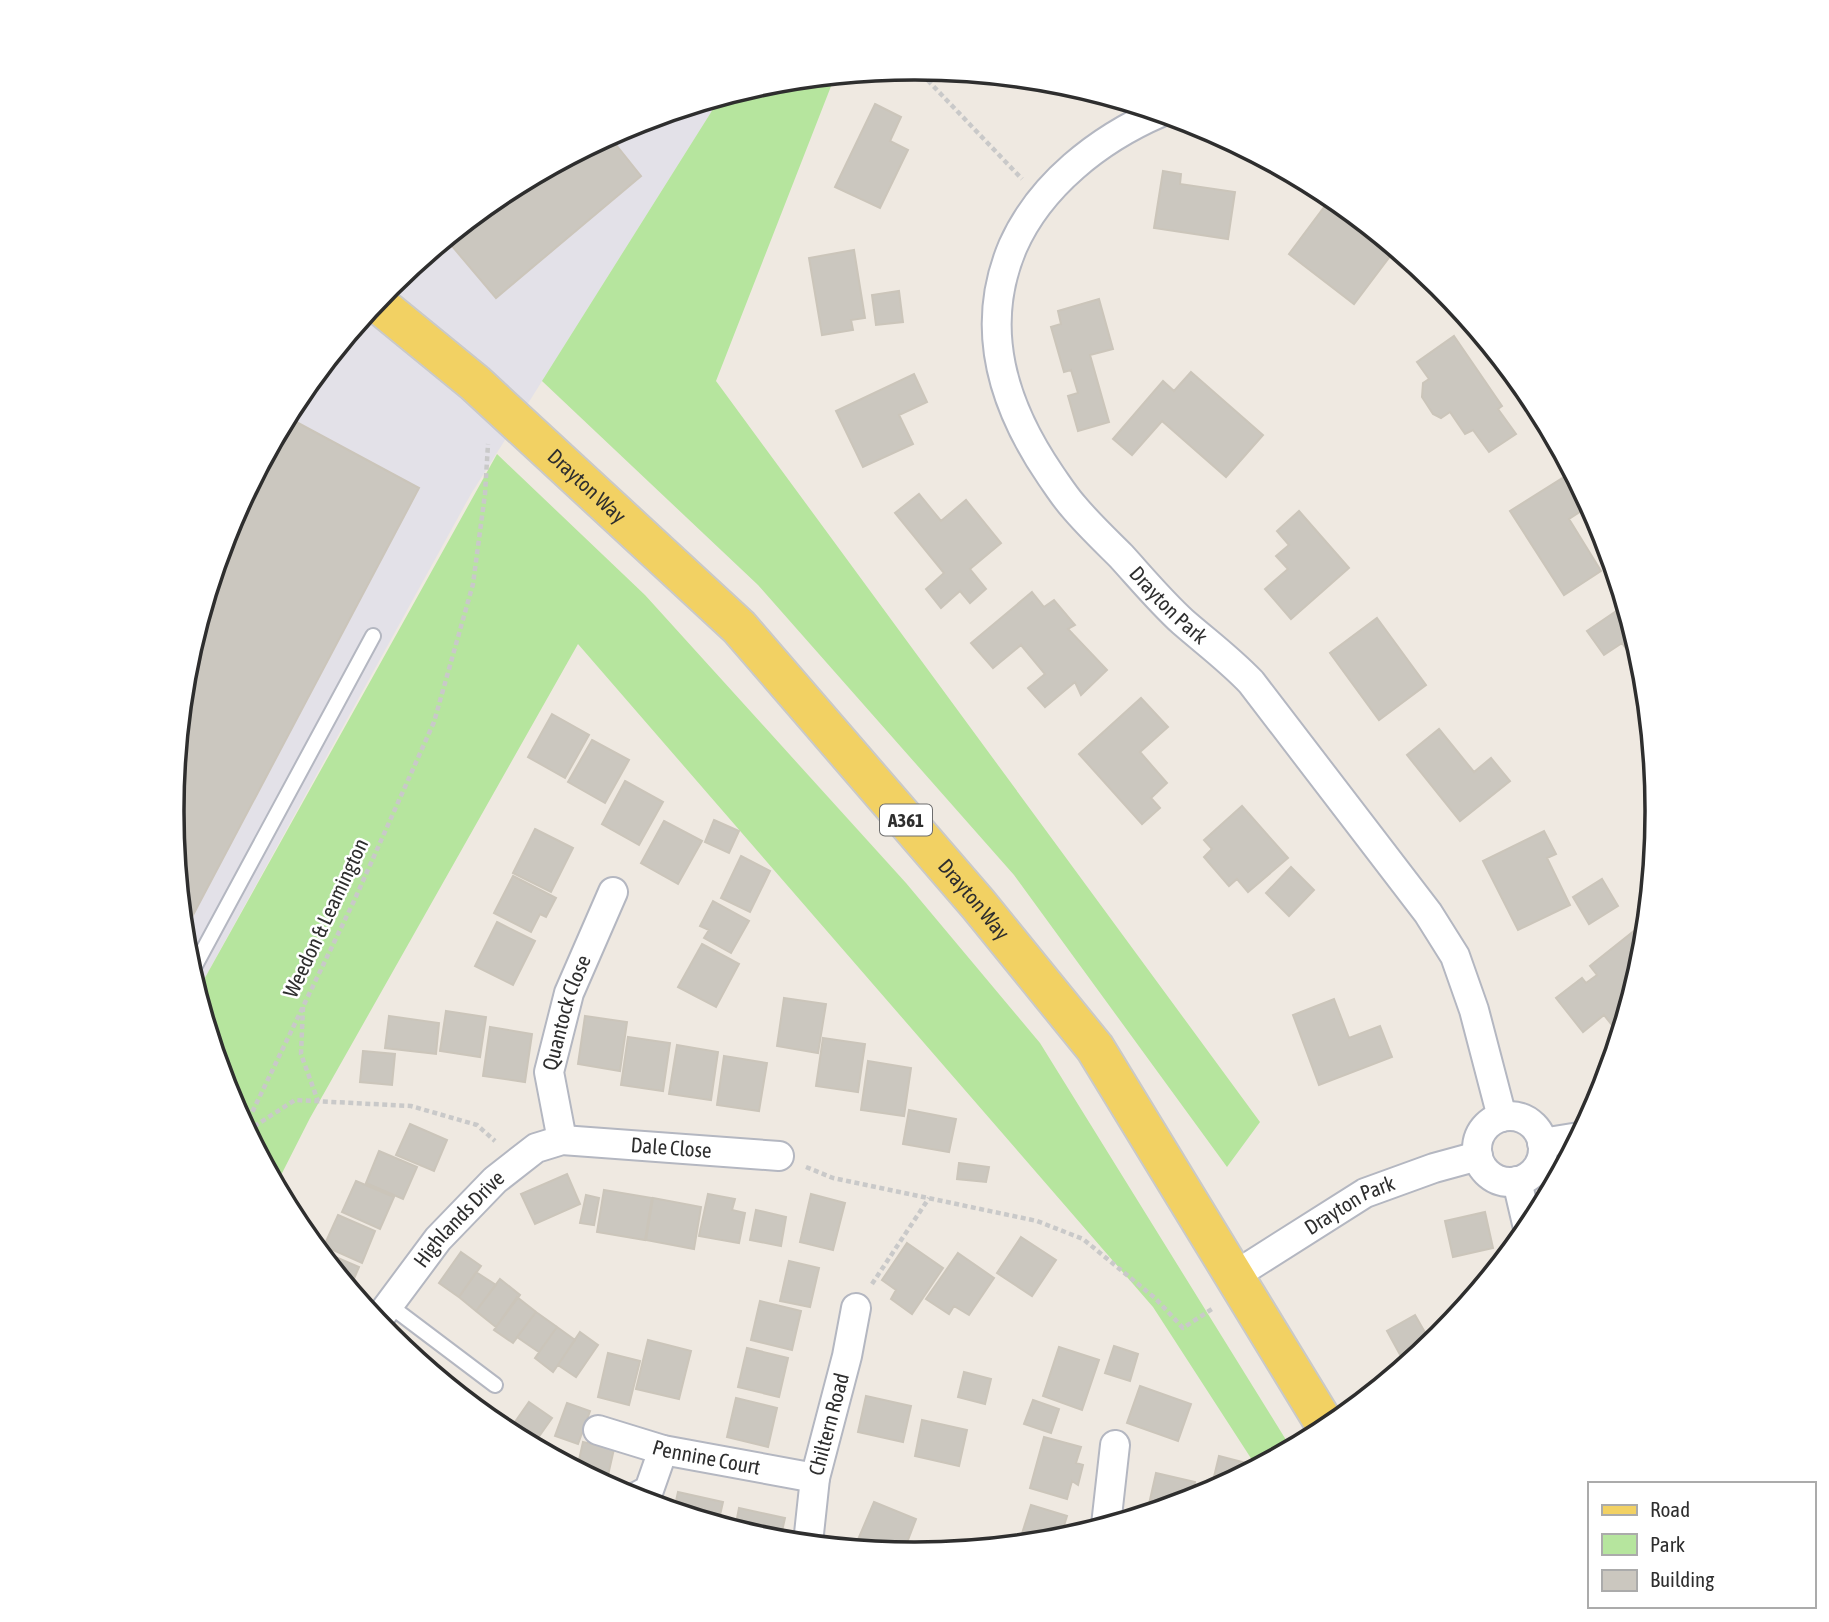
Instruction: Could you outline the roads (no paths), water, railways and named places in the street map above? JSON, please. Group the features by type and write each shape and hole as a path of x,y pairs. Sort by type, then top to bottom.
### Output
{"main road":[{"name":"Drayton Way","path":"384,309 475,383 739,627 978,904 1095,1048 1227,1290 1320,1418"}],"street":[{"name":"Drayton Park","path":"1147,118 1086,156 1052,186 1022,226 1004,267 996,308 998,355 1007,389 1033,449 1072,505 1181,621 1224,654 1251,682 1428,913 1454,956 1471,999 1502,1117"},
{"name":"Quantock Close","path":"562,1140 549,1073 569,993 613,892"},
{"path":"1502,1117 1515,1117 1526,1121 1535,1128 1542,1143 1541,1160 1527,1178 1505,1182 1494,1178 1485,1171 1478,1156 1479,1139 1484,1129 1502,1117"},
{"path":"1542,1143 1567,1139"},
{"name":"Dale Close","path":"562,1140 779,1156"},
{"name":"Highlands Drive","path":"383,1312 438,1239 495,1181 536,1148 562,1140"},
{"name":"Drayton Park","path":"1227,1290 1365,1193 1434,1168 1478,1156"},
{"path":"1517,1181 1524,1213"},
{"name":"Chiltern Road","path":"809,1533 815,1478 847,1356 856,1308"},
{"name":"Pennine Court","path":"598,1430 663,1450 815,1478"},
{"path":"1107,1516 1115,1445"},
{"path":"648,1491 663,1450"}],"lane":[{"path":"199,958 373,636"},
{"path":"385,1314 495,1385"}]}
